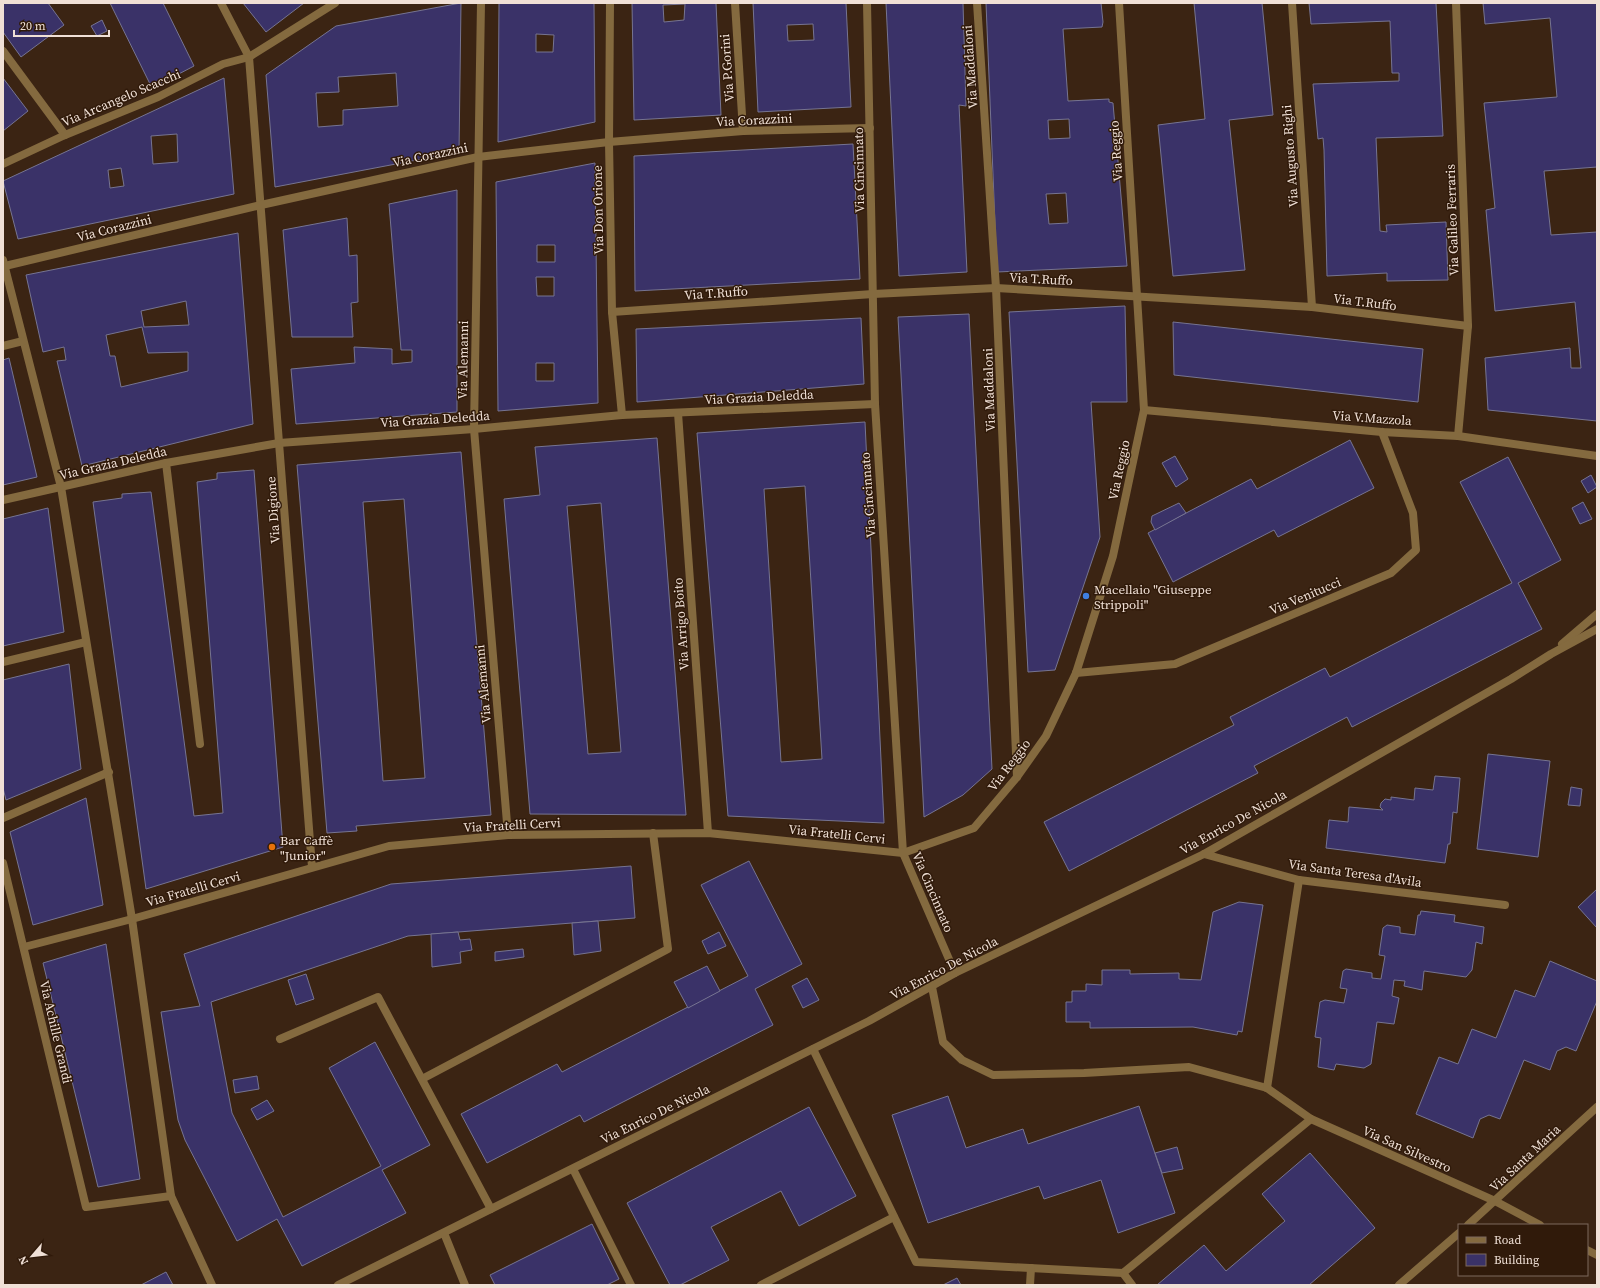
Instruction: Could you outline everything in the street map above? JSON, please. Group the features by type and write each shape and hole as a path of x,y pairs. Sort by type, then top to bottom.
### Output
{"street":[{"path":"221,3 249,57"},
{"name":"Via Arcangelo Scacchi","path":"3,164 65,135 158,97 223,64 249,57 335,3"},
{"name":"Via Alemanni","path":"481,3 474,429 508,835"},
{"name":"Via Don Orione","path":"610,3 609,142 612,312 622,415"},
{"name":"Via P.Gorini","path":"734,3 743,131"},
{"name":"Via Cincinnato","path":"867,3 875,404 903,853 955,973"},
{"name":"Via Maddaloni","path":"977,3 996,288 1017,777"},
{"name":"Via Reggio","path":"903,853 974,828 1017,777 1046,736 1076,673 1113,556 1144,410 1119,3"},
{"name":"Via Augusto Righi","path":"1292,3 1312,308"},
{"name":"Via Galileo Ferraris","path":"1456,3 1468,326 1458,436"},
{"path":"3,51 65,135"},
{"name":"Via Digione","path":"249,57 312,867"},
{"name":"Via Corazzini","path":"4,263 478,157 609,142 743,131 870,128"},
{"path":"4,263 61,487 132,919 171,1196 212,1285"},
{"name":"Via T.Ruffo","path":"612,312 873,294 996,288 1312,308 1468,326"},
{"path":"3,346 23,341"},
{"name":"Via Grazia Deledda","path":"3,500 166,463 279,443 474,429 622,415 875,404"},
{"name":"Via V.Mazzola","path":"1144,410 1382,432 1458,436 1597,456"},
{"name":"Via Arrigo Boito","path":"678,413 708,833"},
{"name":"Via Venitucci","path":"1076,673 1175,664 1391,573 1416,550 1413,513 1382,432"},
{"path":"166,463 200,744"},
{"name":"Via Enrico De Nicola","path":"1551,654 1597,614"},
{"name":"Via Enrico De Nicola","path":"338,1285 813,1049 932,987 955,973 1204,854 1511,679 1551,654 1597,630"},
{"path":"3,662 86,642"},
{"path":"3,818 109,772"},
{"path":"422,1080 668,949 653,833"},
{"name":"Via Fratelli Cervi","path":"24,947 132,919 389,846 508,835 708,833 903,853"},
{"name":"Via Santa Teresa d'Avila","path":"1204,854 1299,880 1505,905"},
{"name":"Via Achille Grandi","path":"3,863 86,1207 171,1196"},
{"path":"932,987 943,1042 962,1060 993,1075 1084,1073 1189,1068 1267,1088 1299,880"},
{"path":"280,1039 378,997 490,1209"},
{"path":"813,1049 916,1262 1123,1273 1311,1119"},
{"name":"Via San Silvestro","path":"1267,1088 1311,1119 1495,1201 1538,1224"},
{"name":"Via Santa Maria","path":"1469,1224 1597,1107"},
{"path":"572,1169 631,1285"},
{"path":"761,1285 894,1217"},
{"path":"444,1233 465,1285"},
{"path":"1399,1285 1458,1234"},
{"path":"1588,1250 1597,1255"},
{"path":"1030,1285 1032,1268"},
{"path":"1123,1273 1132,1285"}],"building":[{"path":"3,3 48,3 64,25 21,57 3,32"},
{"path":"110,3 163,3 194,66 152,88"},
{"path":"243,3 304,3 266,32"},
{"path":"461,3 459,152 275,187 266,75 336,26","holes":["396,73 398,106 343,110 343,125 318,127 316,93 339,92 338,77"]},
{"path":"499,3 594,3 595,122 498,142","holes":["536,34 554,35 553,52 536,52"]},
{"path":"632,3 716,3 721,115 634,120","holes":["685,4 684,20 664,22 663,5"]},
{"path":"753,3 846,3 851,107 758,112","holes":["813,24 814,40 788,41 787,25"]},
{"path":"886,3 963,3 966,106 959,105 967,272 899,276"},
{"path":"986,3 1101,3 1103,22 1102,27 1063,29 1068,101 1109,99 1109,102 1113,103 1127,266 997,272","holes":["1069,119 1070,138 1049,139 1048,120","1066,193 1068,223 1049,224 1046,194"]},
{"path":"1194,3 1262,3 1273,115 1229,120 1245,270 1173,276 1158,125 1205,119"},
{"path":"1309,3 1436,3 1443,136 1376,138 1380,231 1387,232 1386,225 1446,222 1448,280 1387,281 1387,273 1327,276 1324,150 1323,138 1318,139 1313,84 1399,81 1399,73 1392,73 1390,21 1311,24"},
{"path":"1483,3 1597,3 1597,167 1544,171 1551,235 1597,232 1597,421 1488,410 1485,358 1570,348 1571,368 1581,368 1575,302 1495,311 1486,210 1495,208 1484,103 1557,97 1550,18 1485,24"},
{"path":"102,20 107,31 97,36 91,26"},
{"path":"3,78 28,111 3,131"},
{"path":"224,78 234,194 18,239 3,181","holes":["177,134 178,162 153,164 151,136","121,168 124,186 110,188 108,170"]},
{"path":"853,144 860,279 635,291 634,156"},
{"path":"595,163 598,403 498,411 496,182","holes":["537,245 555,245 555,262 537,262","536,277 554,277 554,296 537,296","536,363 554,363 554,381 536,381"]},
{"path":"457,190 457,412 296,424 291,369 355,363 354,347 392,349 392,364 412,362 412,350 401,350 389,204"},
{"path":"347,218 349,256 357,255 358,302 351,303 353,337 292,337 283,230"},
{"path":"238,233 253,424 82,466 57,361 66,360 64,347 43,352 26,275","holes":["186,301 189,325 144,327 141,311","142,327 148,353 188,352 188,371 121,387 115,356 110,356 106,335"]},
{"path":"1125,306 1127,402 1091,402 1100,537 1055,670 1028,672 1009,312"},
{"path":"969,314 992,769 963,795 924,817 898,317"},
{"path":"861,318 864,384 637,402 636,329"},
{"path":"1173,322 1423,349 1418,402 1174,375"},
{"path":"9,358 37,477 3,485 3,360"},
{"path":"865,422 884,823 728,816 697,433","holes":["805,486 822,759 781,762 764,489"]},
{"path":"657,438 686,815 530,814 504,499 540,495 535,447","holes":["601,503 621,752 588,754 567,506"]},
{"path":"1350,440 1374,488 1278,537 1274,530 1173,582 1148,533 1251,479 1257,489"},
{"path":"461,452 491,815 356,826 357,831 327,833 297,465","holes":["404,499 425,778 383,781 363,502"]},
{"path":"1175,456 1188,479 1176,487 1162,463"},
{"path":"1508,457 1561,560 1518,583 1542,629 1352,727 1347,717 1254,766 1258,773 1069,871 1044,822 1234,725 1230,717 1325,668 1330,677 1512,583 1460,482"},
{"path":"254,470 283,847 146,889 93,502 122,498 122,494 151,492 194,816 223,813 197,482 217,479 217,473"},
{"path":"1591,475 1597,487 1588,493 1581,481"},
{"path":"1583,502 1592,519 1580,524 1572,508"},
{"path":"1179,503 1186,513 1155,530 1151,522 1152,516"},
{"path":"48,508 64,632 3,646 3,519"},
{"path":"69,664 81,769 6,800 3,788 3,680"},
{"path":"1488,754 1550,761 1538,857 1477,849"},
{"path":"1435,776 1460,778 1457,813 1453,812 1450,844 1448,844 1445,863 1326,848 1329,820 1348,822 1349,807 1383,810 1380,807 1381,803 1385,799 1391,800 1391,797 1414,800 1415,788 1433,790"},
{"path":"1571,787 1582,789 1580,806 1568,805"},
{"path":"86,798 103,905 33,925 10,832"},
{"path":"749,861 802,964 755,989 773,1025 584,1122 580,1115 487,1163 461,1114 557,1064 562,1072 748,976 701,885"},
{"path":"631,866 635,918 408,936 211,1002 232,1113 283,1217 381,1166 329,1068 375,1042 430,1145 382,1170 406,1213 302,1266 277,1219 237,1241 185,1140 178,1120 161,1012 200,1006 184,954 391,884"},
{"path":"1597,889 1597,928 1578,907"},
{"path":"1239,902 1263,905 1242,1032 1238,1031 1237,1035 1193,1027 1090,1028 1090,1022 1066,1022 1066,1002 1072,1002 1072,991 1086,991 1086,984 1102,985 1102,970 1130,970 1130,974 1179,973 1179,979 1201,980 1213,912"},
{"path":"1421,911 1455,915 1454,922 1484,927 1482,944 1476,942 1472,970 1466,977 1424,971 1422,990 1404,986 1405,981 1394,980 1392,996 1399,998 1394,1024 1377,1022 1371,1064 1364,1068 1336,1064 1334,1070 1318,1067 1321,1038 1315,1037 1320,1002 1325,1000 1344,1003 1347,989 1340,988 1343,971 1346,969 1372,973 1372,978 1381,979 1385,956 1379,955 1383,928 1387,925 1400,927 1400,933 1415,935 1418,915 1420,915"},
{"path":"598,921 601,951 574,955 572,923"},
{"path":"458,932 460,940 470,939 472,950 460,952 461,963 432,967 431,934"},
{"path":"719,932 726,946 708,954 702,941"},
{"path":"106,944 140,1179 98,1187 43,963"},
{"path":"523,949 524,957 495,961 495,952"},
{"path":"1550,961 1597,981 1597,1001 1576,1051 1566,1047 1557,1051 1550,1070 1524,1060 1500,1119 1489,1115 1480,1119 1473,1138 1416,1114 1439,1057 1458,1064 1472,1029 1496,1038 1515,990 1535,997"},
{"path":"707,966 720,991 688,1008 674,982"},
{"path":"306,974 314,999 296,1005 288,980"},
{"path":"807,978 819,1000 803,1008 792,986"},
{"path":"257,1076 259,1089 235,1093 233,1080"},
{"path":"948,1096 966,1148 1023,1129 1028,1144 1139,1106 1175,1213 1118,1233 1101,1180 1044,1199 1039,1186 928,1223 892,1115"},
{"path":"267,1100 274,1111 257,1120 251,1109"},
{"path":"809,1107 856,1196 799,1226 781,1191 711,1227 729,1260 680,1285 670,1285 627,1203"},
{"path":"1177,1147 1183,1169 1162,1173 1155,1153"},
{"path":"1310,1153 1375,1228 1309,1285 1157,1285 1204,1245 1226,1271 1285,1221 1262,1194"},
{"path":"592,1224 619,1279 607,1285 495,1285 490,1275"},
{"path":"166,1272 173,1285 141,1285"},
{"path":"957,1278 961,1285 943,1285"}],"place":[{"name":"Macellaio \"Giuseppe Strippoli\"","path":"1086,596"},
{"name":"Bar Caffè \"Junior\"","path":"272,847"}]}
